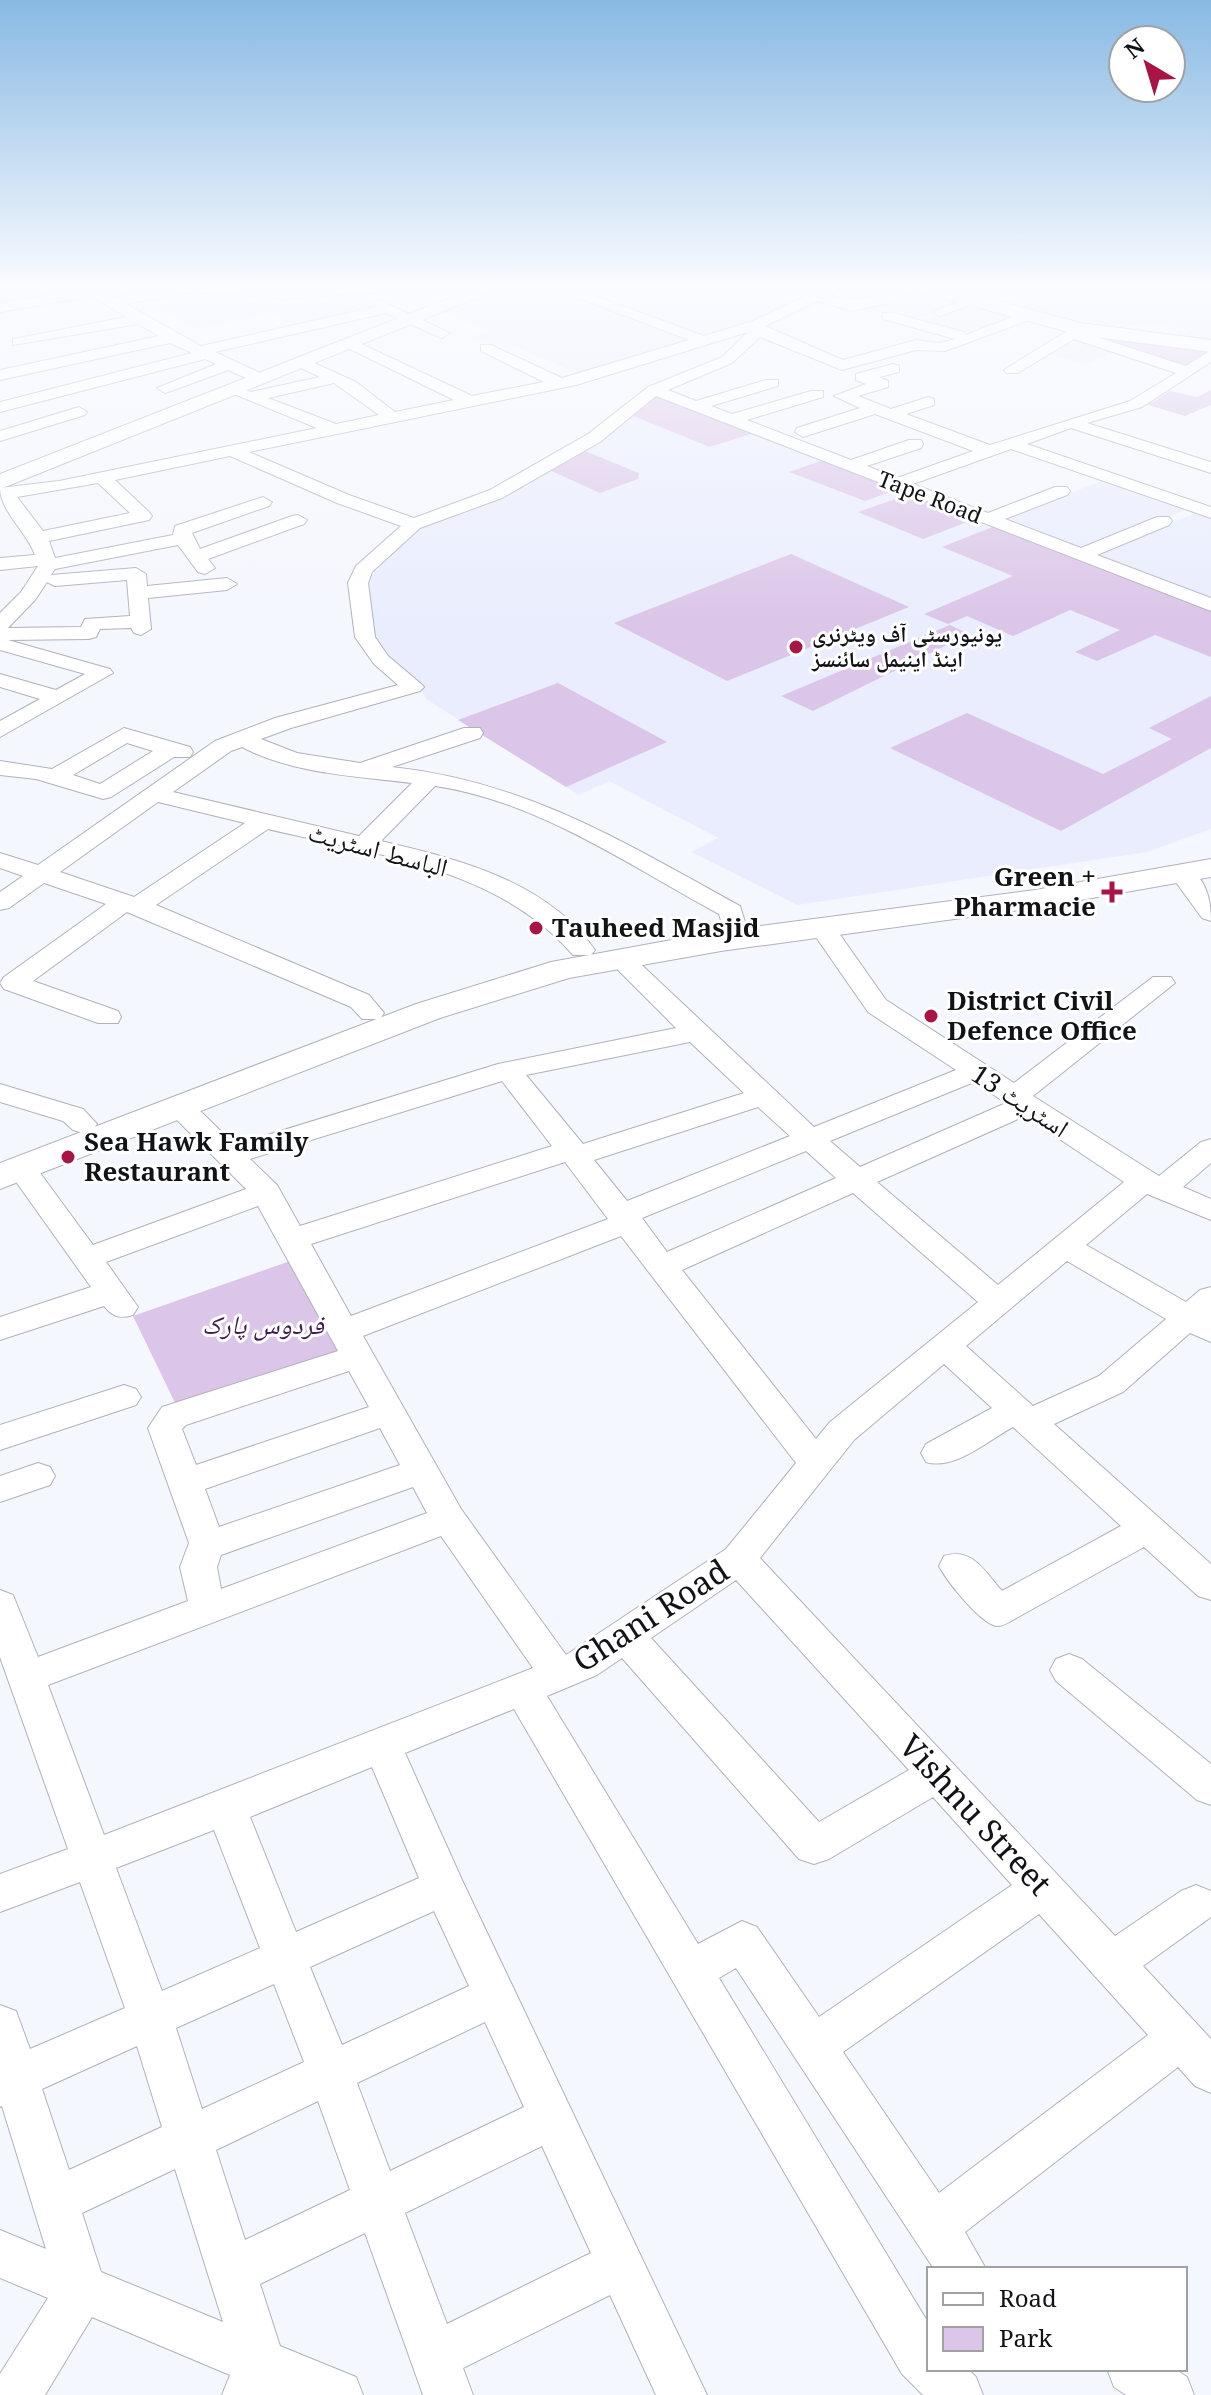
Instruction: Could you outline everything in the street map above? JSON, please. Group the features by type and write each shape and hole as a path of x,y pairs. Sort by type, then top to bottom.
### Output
{"main road":[{"path":"2,489 224,399"},
{"path":"7,1167 83,1124 371,1013 490,974 582,950 732,922 1211,854"},
{"path":"7,1167 180,1107 459,1000 563,969 822,927 1035,899 1196,871"}],"street":[{"path":"0,407 30,399"},
{"path":"269,399 334,429"},
{"path":"368,399 391,417"},
{"path":"464,399 469,401"},
{"path":"2,489 59,486 480,399"},
{"path":"0,903 223,746 283,723 413,687 381,660 365,637 358,583 363,570 414,524 496,494 594,438 643,399"},
{"name":"Tape Road","path":"677,399 1209,603"},
{"path":"695,406 719,399"},
{"path":"730,420 801,399"},
{"path":"849,399 989,451"},
{"path":"895,484 1145,399"},
{"path":"803,432 928,402"},
{"path":"0,436 79,412"},
{"path":"1071,423 1211,468"},
{"path":"850,466 915,444"},
{"path":"1012,444 1211,513"},
{"path":"232,451 343,499 414,524"},
{"path":"38,538 143,516 102,477"},
{"path":"59,486 101,525"},
{"path":"0,624 37,582 47,562 38,538 2,489"},
{"path":"988,519 1061,491"},
{"path":"263,502 182,530 183,539 200,562 298,520"},
{"path":"1080,555 1163,521"},
{"path":"0,564 47,562 183,539"},
{"path":"37,582 136,574 128,598 141,625 92,623"},
{"path":"0,635 89,633 92,623 128,598 227,584"},
{"path":"0,644 103,673 0,730"},
{"path":"0,680 58,698"},
{"path":"363,769 472,733"},
{"path":"54,777 124,735 204,759"},
{"path":"244,739 254,746 291,759 470,785 517,800 731,911 732,922"},
{"path":"0,768 38,772 103,792 171,749"},
{"path":"364,845 429,779"},
{"name":"الباسط اسٹریٹ","path":"152,794 413,857 497,884 556,922 582,950"},
{"path":"108,1017 13,983 264,821"},
{"path":"0,860 130,905 360,1001 371,1013"},
{"path":"1196,871 1211,913"},
{"name":"اسٹریٹ 13","path":"822,927 877,1006 1153,1185 1211,1210"},
{"path":"620,958 693,1033 856,1182 998,1302"},
{"path":"664,1266 856,1182 1020,1101 1162,983"},
{"path":"230,1156 508,1070 693,1033"},
{"path":"508,1070 816,1464"},
{"path":"208,1545 165,1428 174,1416 351,1343 807,1137 975,1072"},
{"path":"0,1093 73,1115 83,1124"},
{"path":"294,1239 764,1096"},
{"path":"180,1107 266,1192 294,1239 541,1682 689,1973 927,2363"},
{"name":"Ghani Road","path":"0,1893 226,1808 584,1664 739,1559 842,1431 1065,1247 1211,1148"},
{"path":"0,1329 116,1300 87,1258 7,1167"},
{"path":"87,1258 266,1192"},
{"path":"938,1453 1022,1416 1111,1384 1204,1315 1065,1247"},
{"path":"945,1346 1211,1586"},
{"path":"0,1438 124,1397"},
{"path":"186,1482 390,1412"},
{"path":"209,1608 197,1567 201,1552 208,1545 421,1471"},
{"path":"0,1489 38,1476"},
{"path":"27,1677 448,1519"},
{"path":"957,1566 998,1611 1146,1529"},
{"name":"Vishnu Street","path":"739,1559 1211,2071"},
{"path":"0,1605 94,1857 191,2136 232,2272 254,2380"},
{"path":"626,1636 814,1846 937,1774"},
{"path":"1069,1670 1211,1788"},
{"path":"382,1745 444,1887 682,2395"},
{"path":"226,1808 330,2072 441,2375 621,2264"},
{"path":"8,2081 444,1887"},
{"path":"814,2046 1042,1888"},
{"path":"1111,1963 1196,1904"},
{"path":"689,1973 742,1941 961,2267"},
{"path":"55,2201 495,1996"},
{"path":"0,2026 8,2081 55,2201 82,2288 16,2395"},
{"path":"933,2227 1180,2038"},
{"path":"232,2272 552,2117"},
{"path":"0,2254 82,2288 254,2380 338,2395"},
{"path":"935,2371 958,2395"},
{"path":"1135,2371 1169,2395"}],"shaded area":[{"name":"یونیورسٹی آف ویٹرنری اینڈ اینیمل سائنسز","path":"653,399 671,399 1211,610 1211,829 1147,852 797,905 691,852 718,838 609,781 579,795 426,699 420,685 391,659 371,635 366,581 419,528 482,503 631,415"},
{"path":"1102,481 1188,509 1082,549 1001,519"},
{"path":"1196,513 1211,517 1211,595 1205,597 1091,555"}],"green space":[{"path":"653,399 671,399 754,433 710,447 631,415"},
{"path":"1158,399 1211,399 1211,405 1185,416 1148,405"},
{"path":"580,449 639,473 638,479 600,493 547,469"},
{"path":"829,458 904,487 865,501 789,472"},
{"path":"916,492 980,517 923,539 858,512"},
{"path":"1000,524 1211,605 1211,657 1155,635 1097,661 1075,652 1120,630 1070,610 1013,636 967,616 948,624 924,614 1013,576 942,547"},
{"path":"791,554 909,607 727,681 614,623"},
{"path":"950,625 969,634 813,711 781,696"},
{"path":"558,683 667,742 566,787 458,720"},
{"path":"1211,696 1211,748 1061,831 890,748 967,713 1103,774 1172,739 1149,728"},
{"name":"فردوس پارک","path":"293,1260 348,1351 178,1409 133,1316"}],"place":[{"name":"یونیورسٹی آف ویٹرنری اینڈ اینیمل سائنسز","path":"796,647"},
{"name":"Green + Pharmacie","path":"1112,892"},
{"name":"Tauheed Masjid","path":"536,928"},
{"name":"District Civil Defence Office","path":"931,1016"},
{"name":"Sea Hawk Family Restaurant","path":"68,1157"}]}
